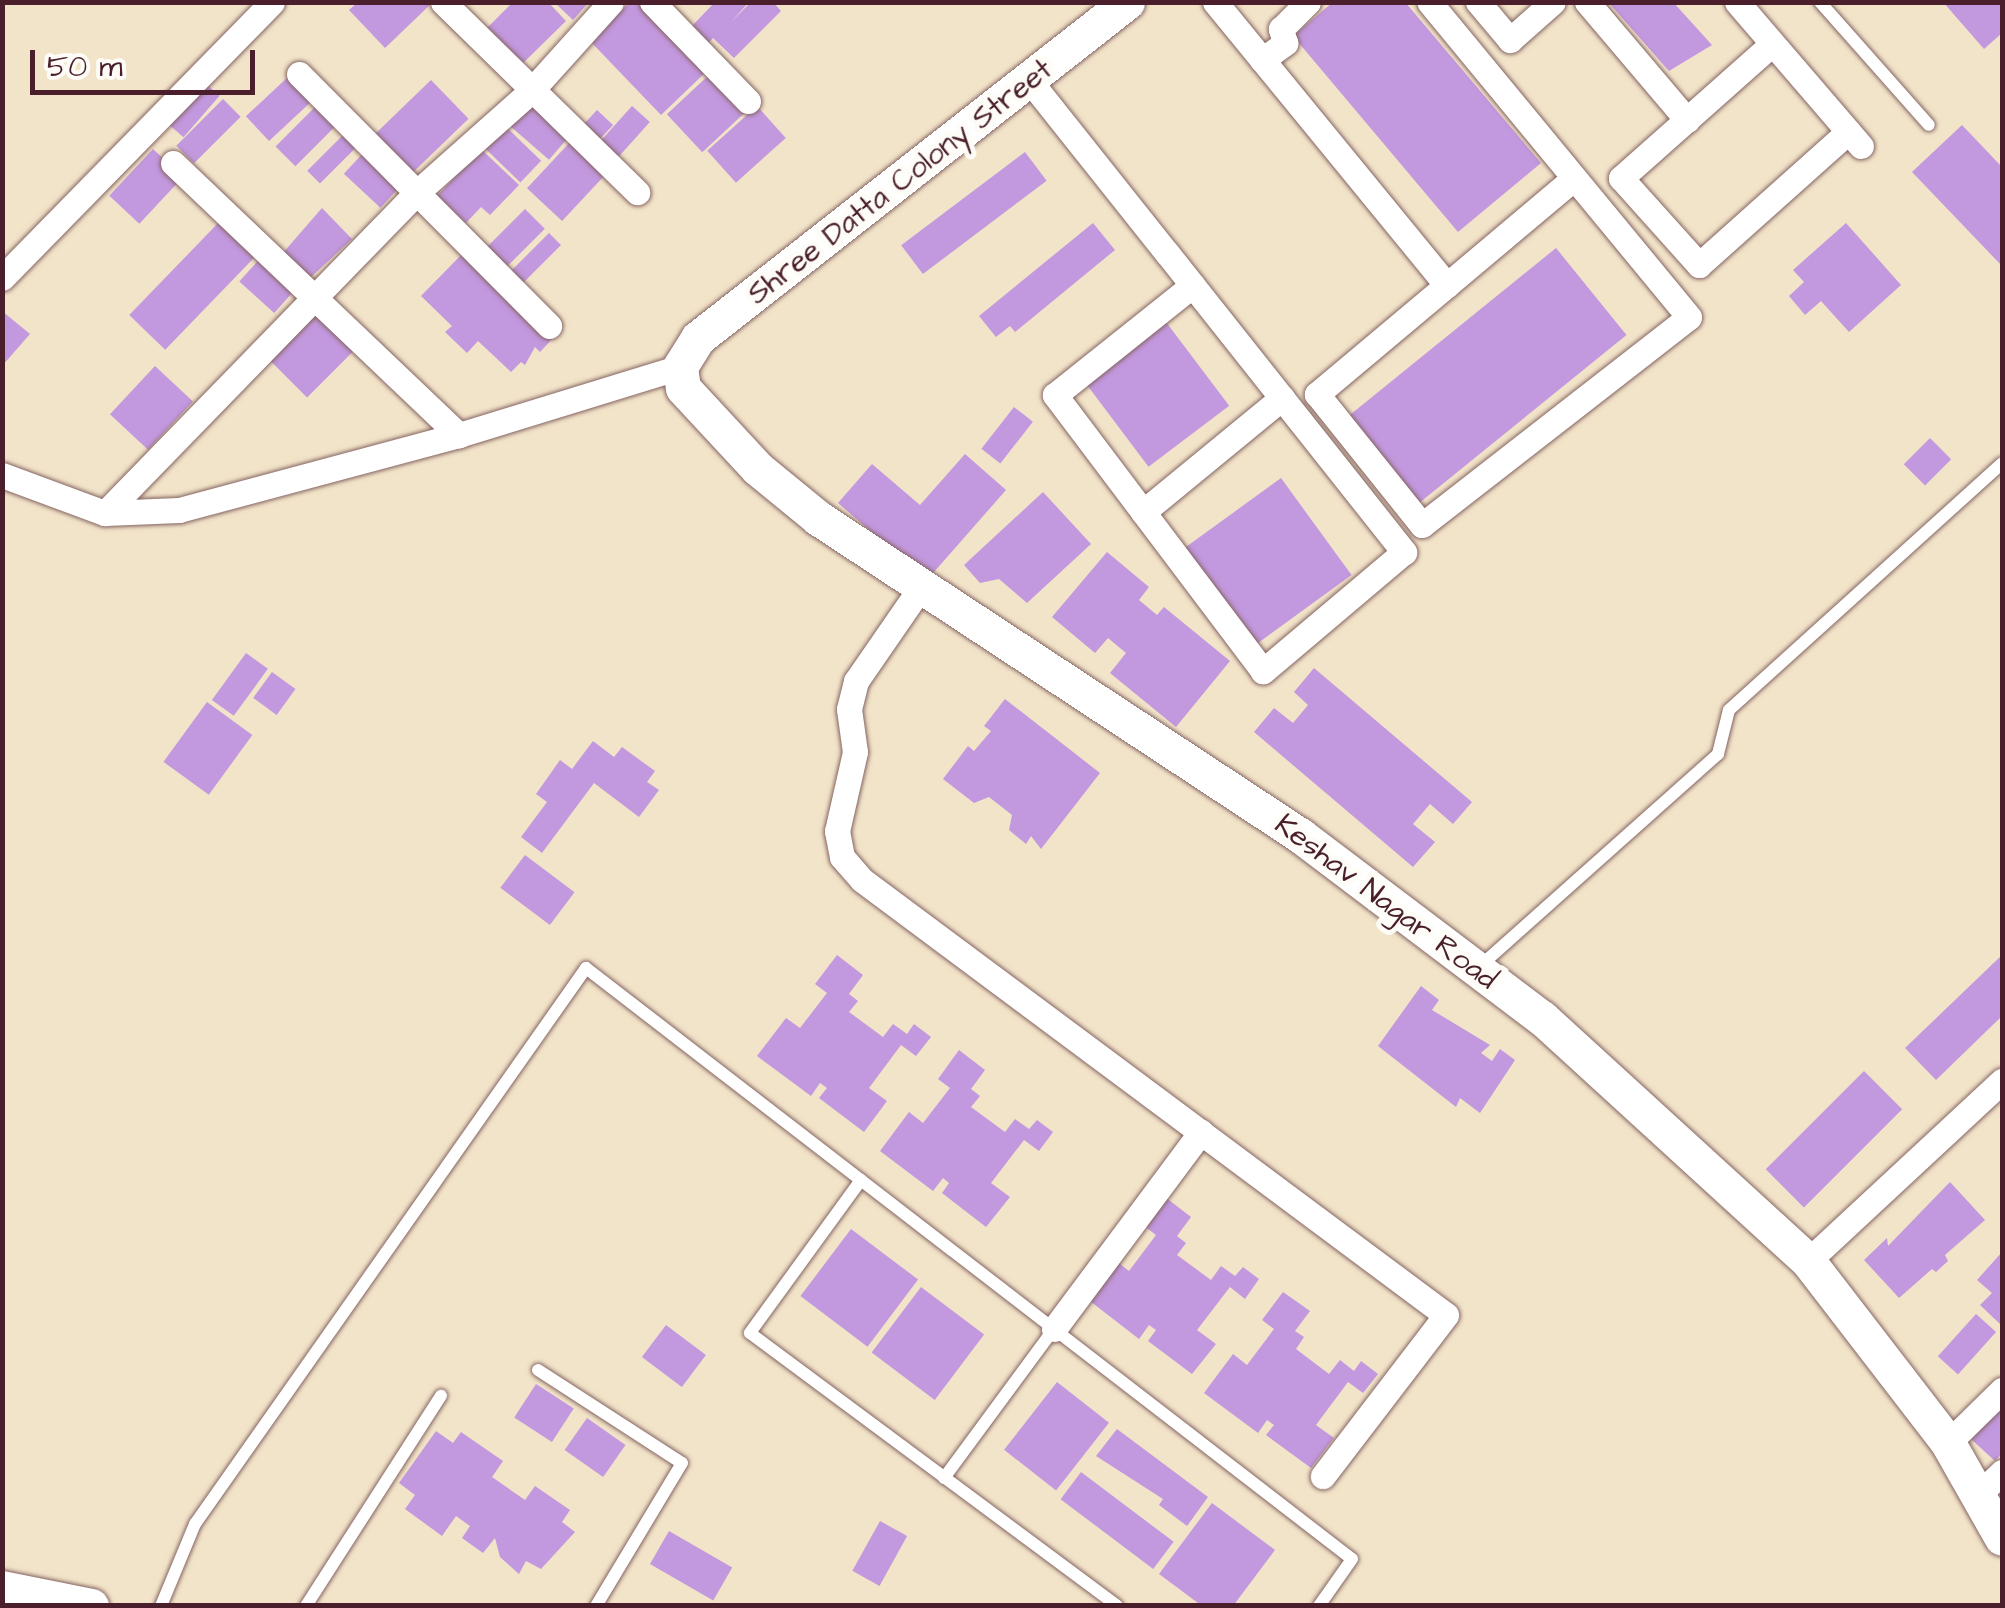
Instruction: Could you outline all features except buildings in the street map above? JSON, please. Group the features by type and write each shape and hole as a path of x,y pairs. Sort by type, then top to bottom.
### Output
{"street":[{"path":"2,278 272,2"},
{"path":"444,2 530,92 637,192"},
{"path":"105,513 415,194 530,92 611,2"},
{"path":"652,2 748,101"},
{"name":"Shree Datta Colony Street","path":"680,367 698,338 1127,2"},
{"path":"1215,2 1447,285"},
{"path":"1262,60 1286,44 1282,29 1308,2"},
{"path":"1429,2 1689,317 1422,525 1318,394 1574,178"},
{"path":"1478,2 1510,40 1553,2"},
{"path":"1587,2 1687,120"},
{"path":"1737,2 1855,139 1699,264 1621,178 1772,44"},
{"path":"299,74 549,326"},
{"path":"1030,81 1193,285 1404,552 1263,671 1055,395 1193,285"},
{"path":"174,163 459,435"},
{"path":"2,475 105,513 179,510 459,435 680,367"},
{"name":"Keshav Nagar Road","path":"680,367 684,388 757,468 818,518 1302,836 1542,1018 1808,1261 1948,1443 2002,1538"},
{"path":"1143,512 1282,398"},
{"path":"923,584 856,682 848,709 856,752 837,831 842,857 862,880 1446,1315 1323,1476"},
{"path":"1808,1261 2002,1082"},
{"path":"1054,1329 1202,1132"},
{"path":"1948,1443 2002,1390"},
{"path":"1976,1497 2002,1472"},
{"path":"2,1588 92,1606"}],"lane":[{"path":"1820,2 1929,125"},
{"path":"1477,969 1718,754 1729,710 2002,464"},
{"path":"161,1606 195,1524 586,968 1352,1559 1319,1606"},
{"path":"861,1180 750,1333 1116,1606"},
{"path":"944,1478 1054,1329"},
{"path":"538,1370 682,1463 596,1606"},
{"path":"306,1606 442,1396"}]}
